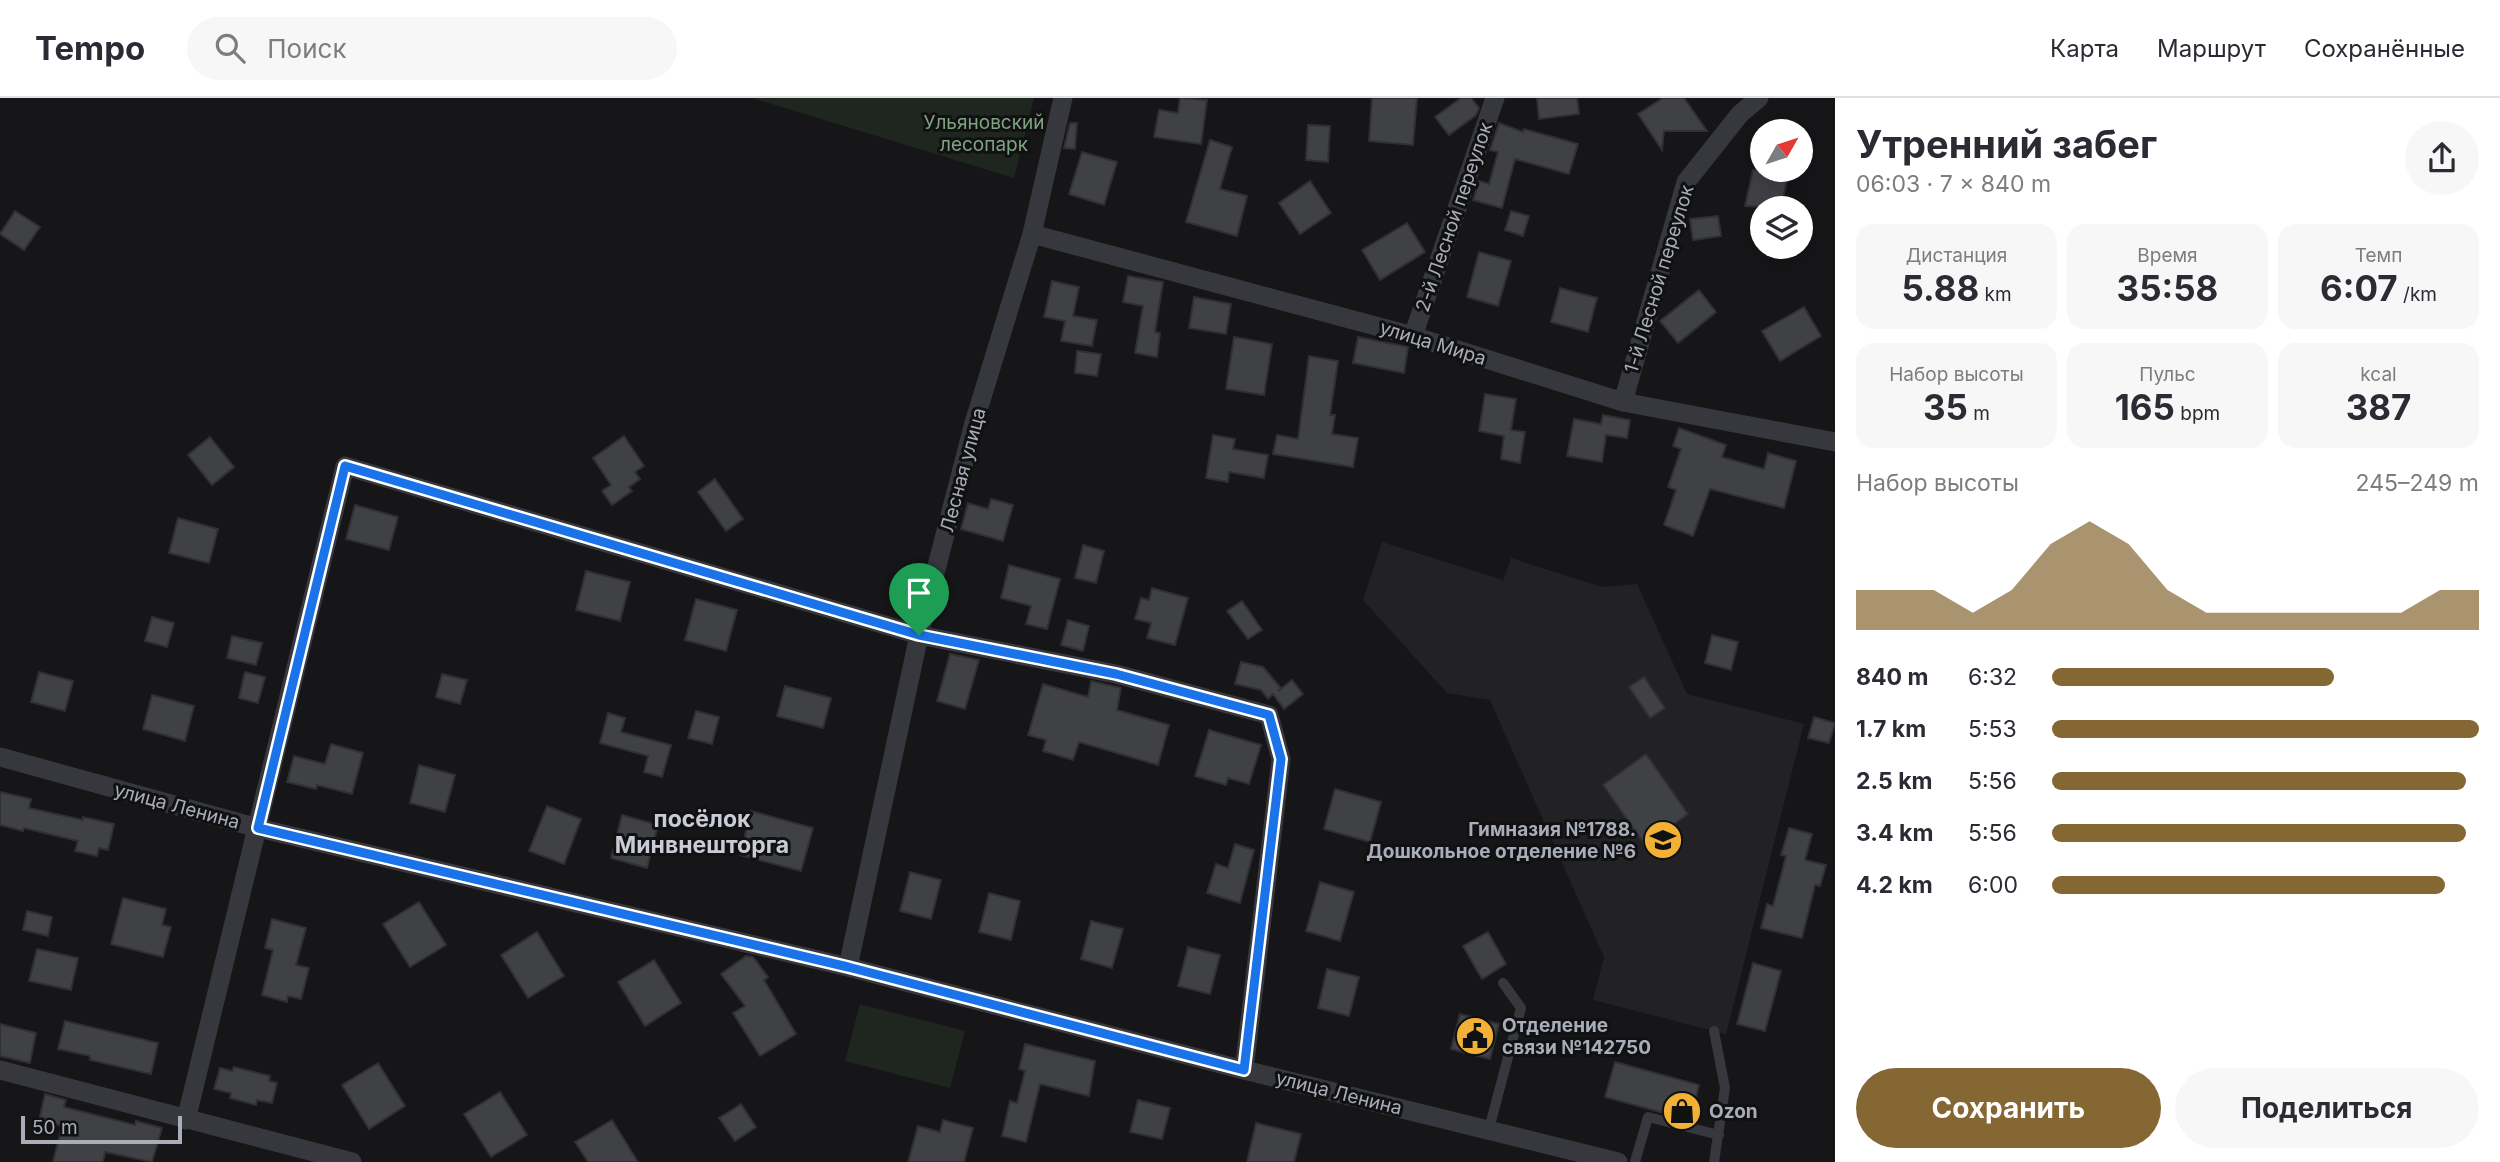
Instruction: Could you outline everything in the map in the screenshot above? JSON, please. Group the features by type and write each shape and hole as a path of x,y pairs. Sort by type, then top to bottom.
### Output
{"street":[{"name":"Лесная улица","path":"848,967 919,635 974,423 1032,234 1063,98"},
{"name":"2-й Лесной переулок","path":"1413,336 1495,98"},
{"name":"1-й Лесной переулок","path":"1623,401 1686,182 1740,114 1759,98"},
{"name":"улица Мира","path":"1032,234 1413,336 1623,401 1835,442"},
{"path":"186,1120 345,466 919,635 1116,674 1269,715 1281,759 1244,1070"},
{"name":"улица Ленина","path":"0,757 258,828 848,967 1244,1070 1618,1162"},
{"path":"0,1070 352,1162"}],"lane":[{"path":"1489,1129 1521,1008 1503,983"},
{"path":"1714,1031 1725,1088 1714,1162"},
{"path":"1635,1162 1648,1117 1719,1135"}],"shaded area":[{"name":"Гимназия №1788. Дошкольное отделение №6","path":"1382,542 1503,580 1511,558 1602,587 1637,584 1687,694 1804,724 1726,1034 1593,1000 1604,957 1490,700 1447,693 1363,600"}],"green space":[{"name":"Ульяновский лесопарк","path":"752,98 1034,98 1014,178"},
{"path":"860,1004 965,1031 950,1088 845,1061"}],"building":[{"path":"1180,98 1207,100 1201,144 1154,137 1159,110 1178,113"},
{"path":"1372,98 1417,98 1413,145 1369,141"},
{"path":"1461,98 1471,98 1479,108 1476,115 1449,135 1435,117"},
{"path":"1537,98 1577,98 1579,114 1539,119"},
{"path":"1663,98 1684,98 1707,131 1664,131 1662,150 1638,114"},
{"path":"1070,123 1077,123 1075,149 1064,148"},
{"path":"1499,123 1523,132 1524,129 1578,144 1569,174 1515,159 1502,208 1473,200 1479,181 1489,184 1498,152 1490,150"},
{"path":"1308,125 1330,126 1328,162 1306,160"},
{"path":"1210,140 1232,147 1220,189 1247,196 1237,236 1186,222"},
{"path":"1082,152 1117,162 1104,205 1069,194"},
{"path":"1310,181 1331,213 1300,234 1279,203"},
{"path":"1750,182 1786,182 1784,196 1750,196 1750,206 1745,206"},
{"path":"15,211 40,227 24,250 0,234"},
{"path":"1511,211 1529,216 1523,236 1505,230"},
{"path":"1718,216 1721,236 1693,240 1690,219"},
{"path":"1407,223 1425,252 1380,280 1362,250"},
{"path":"1479,252 1511,261 1498,306 1467,297"},
{"path":"1128,276 1163,282 1155,332 1160,333 1157,357 1135,353 1143,306 1123,302"},
{"path":"1052,281 1079,287 1073,316 1097,320 1092,346 1061,341 1065,321 1044,317"},
{"path":"1560,288 1597,298 1588,332 1551,322"},
{"path":"1699,290 1716,312 1678,343 1660,321"},
{"path":"1194,297 1231,304 1226,334 1189,328"},
{"path":"1804,307 1821,336 1780,361 1762,331"},
{"path":"1234,337 1272,344 1264,395 1226,389"},
{"path":"1358,337 1408,347 1404,373 1353,363"},
{"path":"1077,351 1101,354 1097,376 1075,373"},
{"path":"1309,356 1338,361 1330,415 1335,415 1332,434 1358,438 1353,467 1273,454 1277,435 1298,439"},
{"path":"1485,394 1516,399 1511,430 1525,432 1520,463 1501,459 1504,436 1479,431"},
{"path":"1603,415 1630,420 1627,438 1606,435 1602,462 1567,456 1574,419 1601,424"},
{"path":"1679,428 1726,445 1722,457 1764,469 1768,453 1796,461 1784,508 1710,489 1693,536 1664,525 1676,490 1668,487 1681,449 1673,446"},
{"path":"1213,435 1235,439 1233,449 1268,455 1264,478 1229,472 1228,482 1206,478"},
{"path":"624,436 644,466 635,472 640,479 629,487 632,491 612,505 602,491 611,485 593,458"},
{"path":"210,437 234,467 212,485 188,455"},
{"path":"715,479 743,519 726,531 698,492"},
{"path":"991,499 1013,505 1003,541 961,529 968,503 988,509"},
{"path":"355,505 398,517 389,550 346,539"},
{"path":"178,518 218,529 209,563 169,553"},
{"path":"1083,545 1104,551 1096,583 1075,578"},
{"path":"1009,565 1060,579 1047,629 1026,624 1031,606 1001,598"},
{"path":"586,571 630,582 620,621 576,610"},
{"path":"1152,588 1188,598 1175,645 1147,638 1151,623 1135,619 1141,598 1149,600"},
{"path":"696,599 737,610 726,651 685,640"},
{"path":"1242,601 1262,630 1248,639 1227,611"},
{"path":"152,617 174,623 167,647 145,641"},
{"path":"1068,620 1089,626 1083,651 1061,645"},
{"path":"1712,635 1738,642 1731,670 1705,663"},
{"path":"232,636 262,643 256,665 227,658"},
{"path":"950,654 979,660 965,709 937,701"},
{"path":"1241,662 1263,667 1281,688 1278,691 1292,680 1303,694 1284,709 1273,694 1268,699 1261,690 1235,684"},
{"path":"39,672 73,681 65,711 31,702"},
{"path":"245,672 265,677 258,703 239,698"},
{"path":"442,674 467,680 460,704 436,697"},
{"path":"1644,677 1665,708 1650,718 1629,687"},
{"path":"1091,681 1121,688 1117,710 1169,725 1158,765 1079,742 1073,760 1043,751 1046,740 1028,735 1043,684 1088,697"},
{"path":"785,686 831,698 823,728 777,716"},
{"path":"152,695 194,706 185,741 143,729"},
{"path":"696,711 719,717 712,744 688,738"},
{"path":"608,713 625,718 621,732 671,745 662,777 644,772 648,756 600,743"},
{"path":"1814,717 1835,723 1829,743 1808,738"},
{"path":"1209,730 1261,745 1249,784 1228,778 1226,785 1195,776"},
{"path":"331,744 363,753 352,794 317,785 316,789 287,782 294,756 325,764"},
{"path":"1646,754 1688,814 1645,845 1603,785"},
{"path":"419,765 455,775 445,812 410,803"},
{"path":"1335,789 1381,802 1370,842 1324,829"},
{"path":"0,792 31,799 29,808 114,824 108,850 99,848 97,856 75,851 78,841 0,825"},
{"path":"547,806 581,819 564,864 529,851"},
{"path":"751,811 813,828 801,871 740,855"},
{"path":"622,815 658,825 647,868 611,858"},
{"path":"1789,828 1812,834 1805,860 1826,865 1820,886 1815,885 1802,938 1761,928 1767,904 1773,906 1786,856 1781,855"},
{"path":"1235,844 1254,850 1240,903 1207,893 1216,864 1228,868"},
{"path":"910,872 941,880 931,919 900,911"},
{"path":"1320,882 1354,892 1340,941 1306,931"},
{"path":"989,893 1020,901 1011,940 979,932"},
{"path":"123,898 166,909 162,925 171,927 163,957 111,944"},
{"path":"419,902 446,945 410,967 383,924"},
{"path":"27,911 52,917 48,936 23,930"},
{"path":"272,919 306,928 296,965 309,968 301,999 288,996 287,1002 262,995 273,950 265,948"},
{"path":"1091,921 1123,929 1112,968 1081,959"},
{"path":"537,932 564,976 528,998 501,955"},
{"path":"1488,932 1506,964 1482,979 1463,946"},
{"path":"1188,947 1220,955 1210,994 1178,986"},
{"path":"37,949 78,958 71,990 29,981"},
{"path":"746,956 753,957 768,977 764,980 796,1034 760,1056 733,1013 745,1006 721,974"},
{"path":"654,960 681,1003 645,1026 618,982"},
{"path":"1753,963 1781,971 1765,1031 1737,1024"},
{"path":"1327,969 1359,977 1349,1016 1318,1008"},
{"name":"Отделение связи №142750","path":"1460,1014 1499,1024 1490,1059 1451,1049"},
{"path":"65,1021 158,1043 151,1074 90,1060 90,1056 58,1049"},
{"path":"0,1024 36,1033 30,1063 0,1056"},
{"path":"1025,1044 1095,1061 1089,1096 1040,1084 1026,1142 1002,1136 1010,1101 1017,1103 1025,1071 1019,1069"},
{"path":"1615,1062 1699,1085 1690,1120 1605,1097"},
{"path":"378,1063 405,1106 369,1129 342,1085"},
{"path":"234,1067 270,1076 269,1081 277,1083 272,1103 257,1100 256,1105 230,1098 231,1093 214,1089 220,1068 232,1071"},
{"path":"500,1092 527,1135 491,1157 464,1114"},
{"path":"45,1094 66,1100 64,1107 135,1125 136,1121 162,1128 152,1162 105,1152 103,1162 53,1162 62,1126 39,1120"},
{"path":"1138,1100 1170,1108 1162,1139 1130,1132"},
{"path":"741,1104 756,1127 735,1141 719,1118"},
{"path":"612,1120 638,1162 588,1162 575,1142"},
{"path":"943,1120 973,1128 964,1162 908,1162 918,1126 940,1132"},
{"path":"1256,1123 1301,1134 1294,1162 1247,1162"}],"place":[{"name":"Гимназия №1788. Дошкольное отделение №6","path":"1663,840"},
{"name":"Отделение связи №142750","path":"1475,1036"},
{"name":"Ozon","path":"1682,1111"}],"district":[{"name":"посёлок Минвнешторга","path":"702,832"}],"route":[{"path":"345,466 919,635 1116,674 1269,715 1281,759 1244,1070 848,967 258,828 345,466"}]}
